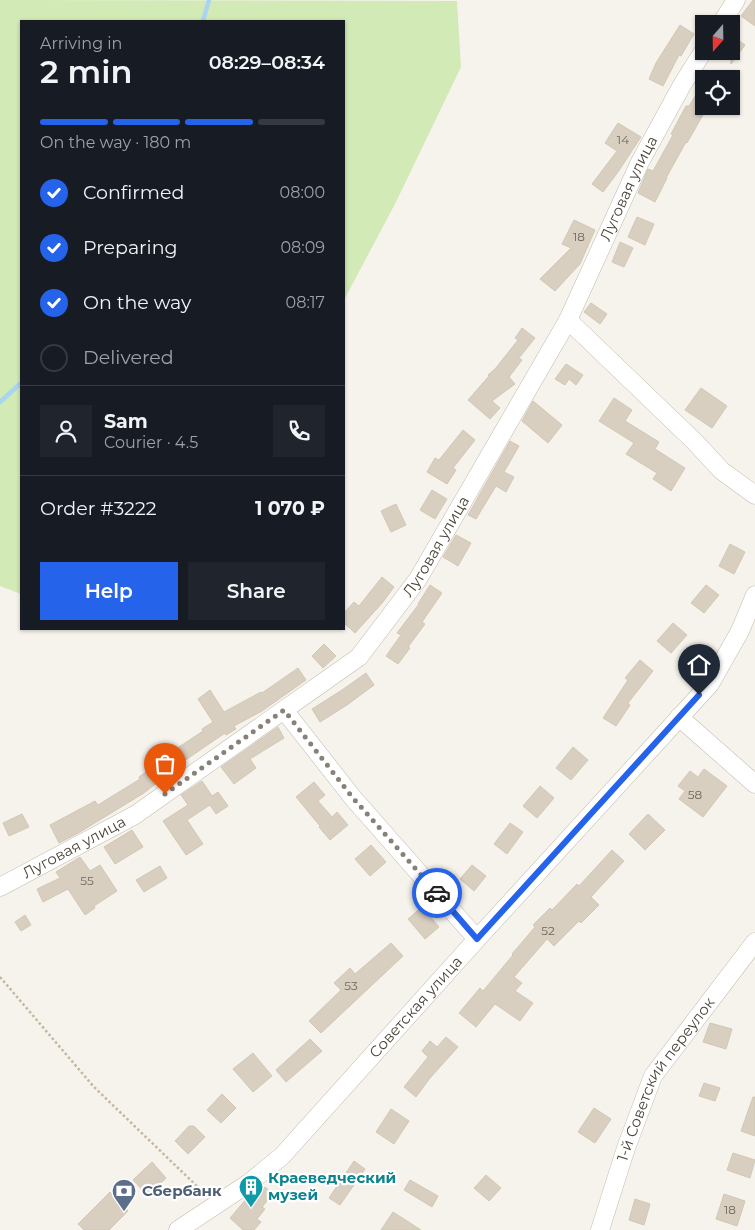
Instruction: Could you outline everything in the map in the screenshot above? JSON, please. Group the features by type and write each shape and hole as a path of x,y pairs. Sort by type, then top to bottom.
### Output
{"street":[{"path":"727,15 736,0"},
{"name":"Луговая улица","path":"0,887 135,815 359,657 418,579 568,320 640,162 698,60"},
{"path":"568,320 695,442 722,471 755,496"},
{"name":"Советская улица","path":"178,1230 248,1183 282,1156 710,684 740,631 755,595"},
{"path":"284,710 353,798 477,939"},
{"path":"679,717 755,784"},
{"name":"1-й Советский переулок","path":"600,1230 626,1148 653,1076 755,942"}],"path":[{"path":"0,977 94,1087 216,1205"}],"green space":[{"path":"0,0 457,1 461,67 396,202 345,298 345,20 20,20 20,594 0,586"}],"building":[{"path":"753,0 755,0 755,26 741,16"},
{"path":"680,25 694,34 681,56 679,55 663,86 649,79 656,63"},
{"path":"740,41 745,45 740,52"},
{"path":"695,96 695,115 703,115 666,178 655,202 638,193 648,169 653,171 673,135 671,134 686,106 689,106"},
{"path":"618,123 641,137 603,192 592,184 617,151 605,143"},
{"path":"637,217 654,224 645,245 628,237"},
{"path":"574,220 595,230 580,264 555,291 540,279 571,248 562,244"},
{"path":"620,242 633,248 624,267 612,262"},
{"path":"591,303 607,314 600,324 584,312"},
{"path":"522,328 535,338 519,358 522,360 509,377 515,384 492,401 500,408 490,419 468,400 518,340 515,338"},
{"path":"566,364 583,375 576,385 569,379 565,385 555,379"},
{"path":"701,388 727,406 712,428 685,410"},
{"path":"614,398 632,410 625,421 659,442 655,449 685,468 671,491 653,479 657,473 626,454 634,443 599,421"},
{"path":"533,401 562,425 548,443 522,421"},
{"path":"463,430 475,440 453,468 456,470 447,484 427,472 435,458 439,460"},
{"path":"510,441 519,446 504,472 514,477 506,492 496,486 476,519 468,515"},
{"path":"432,490 447,499 435,519 420,510"},
{"path":"396,504 406,525 391,532 381,511"},
{"path":"456,535 471,543 458,566 443,557"},
{"path":"730,544 745,552 734,574 719,566"},
{"path":"382,577 394,587 355,633 345,624 345,612 354,602 359,606"},
{"path":"430,585 442,593 422,622 425,624 398,664 386,656 401,635 397,633 419,604"},
{"path":"706,585 719,595 704,613 691,603"},
{"path":"673,623 687,635 671,653 657,641"},
{"path":"324,644 336,656 323,668 312,656"},
{"path":"640,660 653,671 628,703 630,705 616,726 603,718 628,680 625,678"},
{"path":"298,668 306,680 262,711 234,726 236,729 226,735 225,733 162,776 163,778 144,793 59,843 50,825 95,801 98,805 140,779 139,777 213,722 198,699 210,690 224,712 262,693"},
{"path":"366,673 374,685 320,722 312,709"},
{"path":"278,727 284,738 250,759 256,768 234,784 221,767"},
{"path":"573,747 588,760 571,780 556,768"},
{"path":"704,769 727,786 703,817 679,799 685,791 678,786 690,771 698,777"},
{"path":"202,781 212,796 218,792 228,806 216,814 210,805 187,820 203,844 186,855 163,821 188,805 181,795"},
{"path":"314,782 325,795 318,801 332,817 337,812 348,825 330,840 296,797"},
{"path":"540,786 554,798 537,818 523,806"},
{"path":"22,814 29,827 9,836 3,823"},
{"path":"648,814 665,830 645,850 629,834"},
{"path":"510,823 523,832 507,854 494,844"},
{"path":"132,830 143,847 115,864 104,847"},
{"path":"371,845 386,862 370,876 355,859"},
{"path":"612,850 624,861 591,897 599,905 581,923 579,921 554,946 547,939 514,977 522,983 515,991 533,1003 520,1021 495,1004 476,1027 459,1013 480,988 483,991 535,927 533,925 550,908 552,910 577,884 579,886"},
{"path":"80,857 90,871 100,865 117,891 94,906 95,908 85,915 68,889 43,902 37,889 60,878 56,872"},
{"path":"472,865 486,876 474,891 460,879"},
{"path":"160,866 167,878 144,892 136,880"},
{"path":"422,907 439,927 425,939 408,919"},
{"path":"25,915 31,925 21,931 15,922"},
{"path":"391,943 403,956 321,1033 309,1021 341,990 334,983 350,968 355,974"},
{"path":"710,1023 732,1029 726,1049 703,1042"},
{"path":"446,1037 458,1047 430,1078 416,1097 404,1087 428,1057 422,1051 430,1041 437,1047"},
{"path":"310,1039 322,1051 286,1082 276,1070"},
{"path":"253,1053 272,1076 253,1092 233,1069"},
{"path":"704,1083 720,1088 715,1101 699,1096"},
{"path":"222,1094 236,1108 221,1123 207,1110"},
{"path":"753,1097 755,1097 755,1136 741,1131"},
{"path":"594,1108 611,1119 595,1143 578,1132"},
{"path":"391,1109 409,1121 394,1144 376,1132"},
{"path":"189,1126 194,1126 205,1137 188,1154 175,1141"},
{"path":"733,1153 755,1160 750,1178 727,1170"},
{"path":"354,1161 365,1169 340,1205 329,1198"},
{"path":"152,1162 166,1178 148,1196 133,1180"},
{"path":"486,1175 501,1188 489,1201 474,1188"},
{"path":"410,1180 438,1196 432,1207 404,1190"},
{"name":"Краеведческий музей","path":"265,1187 273,1194 262,1207 265,1209 257,1219 261,1222 254,1230 243,1230 230,1218 248,1197 252,1201"},
{"path":"110,1192 128,1211 109,1230 84,1230 78,1224"},
{"path":"724,1194 745,1201 737,1226 716,1219"},
{"path":"635,1199 650,1204 644,1225 629,1220"},
{"path":"393,1212 421,1230 381,1230"}],"waterway":[{"path":"203,20 209,0"},
{"path":"0,402 20,384"}],"way so far":[{"path":"165,794 284,710 353,798 437,893"}],"place":[{"name":"Краеведческий музей","path":"251,1208"},
{"name":"Сбербанк","path":"124,1212"}],"route":[{"path":"437,893 477,939 699,695"}]}
